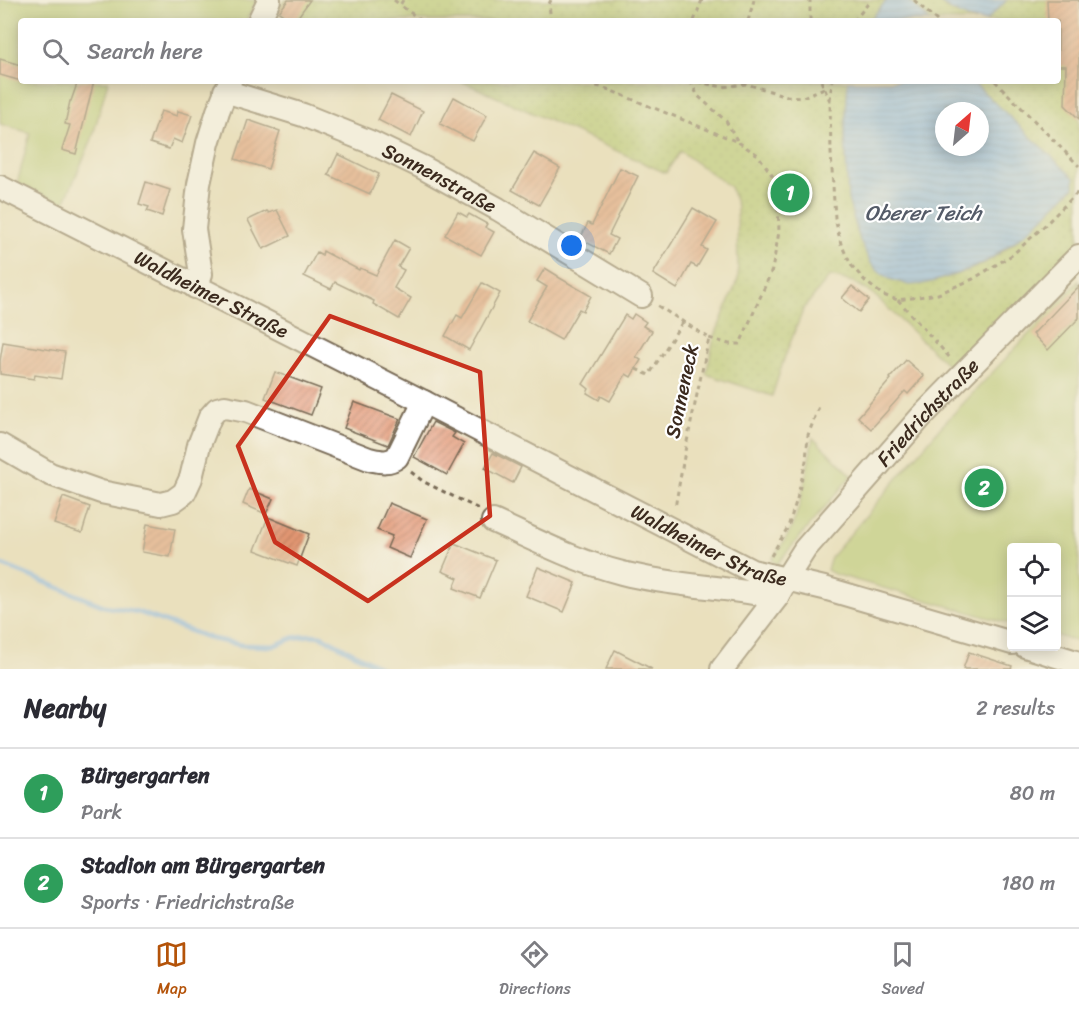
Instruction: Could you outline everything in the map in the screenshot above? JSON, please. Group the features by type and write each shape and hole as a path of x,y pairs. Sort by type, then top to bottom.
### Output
{"street":[{"path":"260,18 269,0"},
{"path":"195,287 201,274 194,229 199,184 208,143 228,86"},
{"name":"Sonnenstraße","path":"228,86 370,142 422,167 498,209 641,296"},
{"name":"Waldheimer Straße","path":"0,187 745,568 765,575 783,588"},
{"name":"Friedrichstraße","path":"722,669 783,588 805,549 921,417 1079,256"},
{"path":"0,445 50,474 101,492 161,504 173,501 184,494 191,478 206,423 217,409 225,407 246,411 369,459 387,461 397,456 424,402"},
{"name":"Waldheimer Straße","path":"493,521 585,562 624,573 682,584 753,592 783,588 1007,641"},
{"path":"1041,651 1079,663"}],"path":[{"path":"394,0 418,18"},
{"path":"400,5 403,0"},
{"path":"550,0 551,18"},
{"path":"695,18 702,0"},
{"path":"749,18 754,0"},
{"path":"810,0 810,18"},
{"path":"856,18 871,0"},
{"path":"914,0 934,18"},
{"path":"590,84 738,142 758,155 774,178 778,204 778,232 772,270 740,344 729,344 709,338"},
{"path":"692,84 698,96 726,121 738,142"},
{"path":"707,84 723,87 737,84"},
{"path":"752,84 787,96 803,97 824,88"},
{"path":"822,84 830,101"},
{"path":"832,84 831,153 835,218 841,244 851,265 866,282 884,295 898,300 938,294 973,279 1012,255 1079,191"},
{"path":"998,84 1079,166"},
{"name":"Sonneneck","path":"641,296 709,338 671,529"},
{"path":"898,300 963,374"},
{"path":"636,369 649,375 683,321"},
{"path":"765,575 769,558 788,527 806,461 808,435 820,404"},
{"path":"397,456 412,474 489,514 493,521"}],"highlighted area":[{"path":"330,316 480,372 490,516 368,601 275,542 238,446"}],"green space":[{"path":"0,0 257,0 248,18 18,18 18,84 107,84 92,139 64,203 17,184 30,133 0,124"},
{"path":"285,0 887,0 872,18 289,18 278,12"},
{"path":"908,0 936,0 949,10 969,18 927,18"},
{"path":"1007,0 1079,0 1079,245 954,371 873,294 853,282 830,276 804,308 772,396 706,374 714,338 738,279 737,206 730,187 680,151 666,173 468,84 848,84 845,131 848,199 860,240 935,281 975,268 1000,253 1033,227 1074,187 1074,178 975,84 1061,84 1061,18 989,18"},
{"path":"1079,281 1079,642 1061,637 1061,543 1007,543 1007,623 834,574 827,570 831,557 939,429"},
{"path":"813,438 852,475 776,565 772,559 790,531 798,508"}],"water":[{"path":"887,0 908,0 927,18 872,18"},
{"path":"936,0 1007,0 989,18 970,18"},
{"name":"Oberer Teich","path":"848,84 975,84 1074,178 1074,187 1027,232 987,261 935,281 909,285 890,279 870,262 860,240 848,199 845,131"}],"building":[{"path":"288,0 310,0 297,18 288,18 279,12"},
{"path":"1047,0 1079,0 1079,119 1065,105 1066,66 1061,66 1061,18 1048,18"},
{"path":"0,59 18,64 18,80 0,75"},
{"path":"77,84 93,84 76,154 62,150 70,125 65,124"},
{"path":"391,95 423,111 411,137 378,120"},
{"path":"454,97 487,115 473,141 440,124"},
{"path":"161,111 177,116 178,111 192,115 182,143 173,139 169,149 150,143"},
{"path":"248,120 280,131 268,169 235,159"},
{"path":"534,153 560,168 539,205 512,190"},
{"path":"338,154 379,174 370,194 328,175"},
{"path":"620,168 638,176 609,235 617,239 609,254 580,239 588,223 592,225"},
{"path":"146,182 170,190 162,216 147,211 149,207 139,204"},
{"path":"693,208 717,222 702,247 707,250 697,267 691,264 677,289 653,274"},
{"path":"277,210 290,236 263,249 248,220 267,211 269,213"},
{"path":"458,212 467,217 469,214 487,224 485,227 494,232 481,255 445,235"},
{"path":"395,240 409,248 398,267 404,270 394,288 411,298 399,319 373,304 374,301 335,282 331,289 304,276 317,252 322,255 323,251 359,270 360,268 376,275"},
{"path":"545,268 591,296 583,311 579,309 561,340 527,321 547,287 537,281"},
{"path":"482,283 500,293 469,350 445,336 457,315 462,318"},
{"path":"852,286 869,300 859,312 842,298"},
{"path":"1079,286 1079,318 1048,350 1033,334"},
{"path":"634,314 646,322 643,326 652,331 636,357 641,360 631,377 626,374 610,401 601,396 599,400 587,393 589,389 583,384 625,315 631,319"},
{"path":"3,342 65,352 61,379 35,375 34,379 0,374"},
{"path":"906,360 924,376 908,394 905,391 871,429 858,417"},
{"path":"275,372 321,389 311,415 265,398"},
{"path":"354,402 400,419 388,445 344,428"},
{"path":"433,422 455,433 452,437 464,444 447,475 414,457"},
{"path":"493,453 521,467 513,483 485,468"},
{"path":"249,489 273,499 266,514 243,504"},
{"path":"63,497 90,507 82,533 54,524"},
{"path":"389,503 427,519 410,558 387,548 392,536 377,530"},
{"path":"268,517 309,534 297,566 255,550"},
{"path":"147,524 175,529 170,557 142,552"},
{"path":"454,543 496,560 480,598 454,588 458,578 442,571"},
{"path":"538,567 576,583 564,612 526,596"},
{"path":"615,650 652,669 606,669"},
{"path":"969,652 1012,666 1011,669 963,669"}],"waterway":[{"path":"0,564 104,606 138,612 212,639 242,645 273,646 293,638 321,636 383,669"}],"place":[{"name":"Bürgergarten","path":"790,193"},
{"name":"Stadion am Bürgergarten","path":"984,488"}]}
